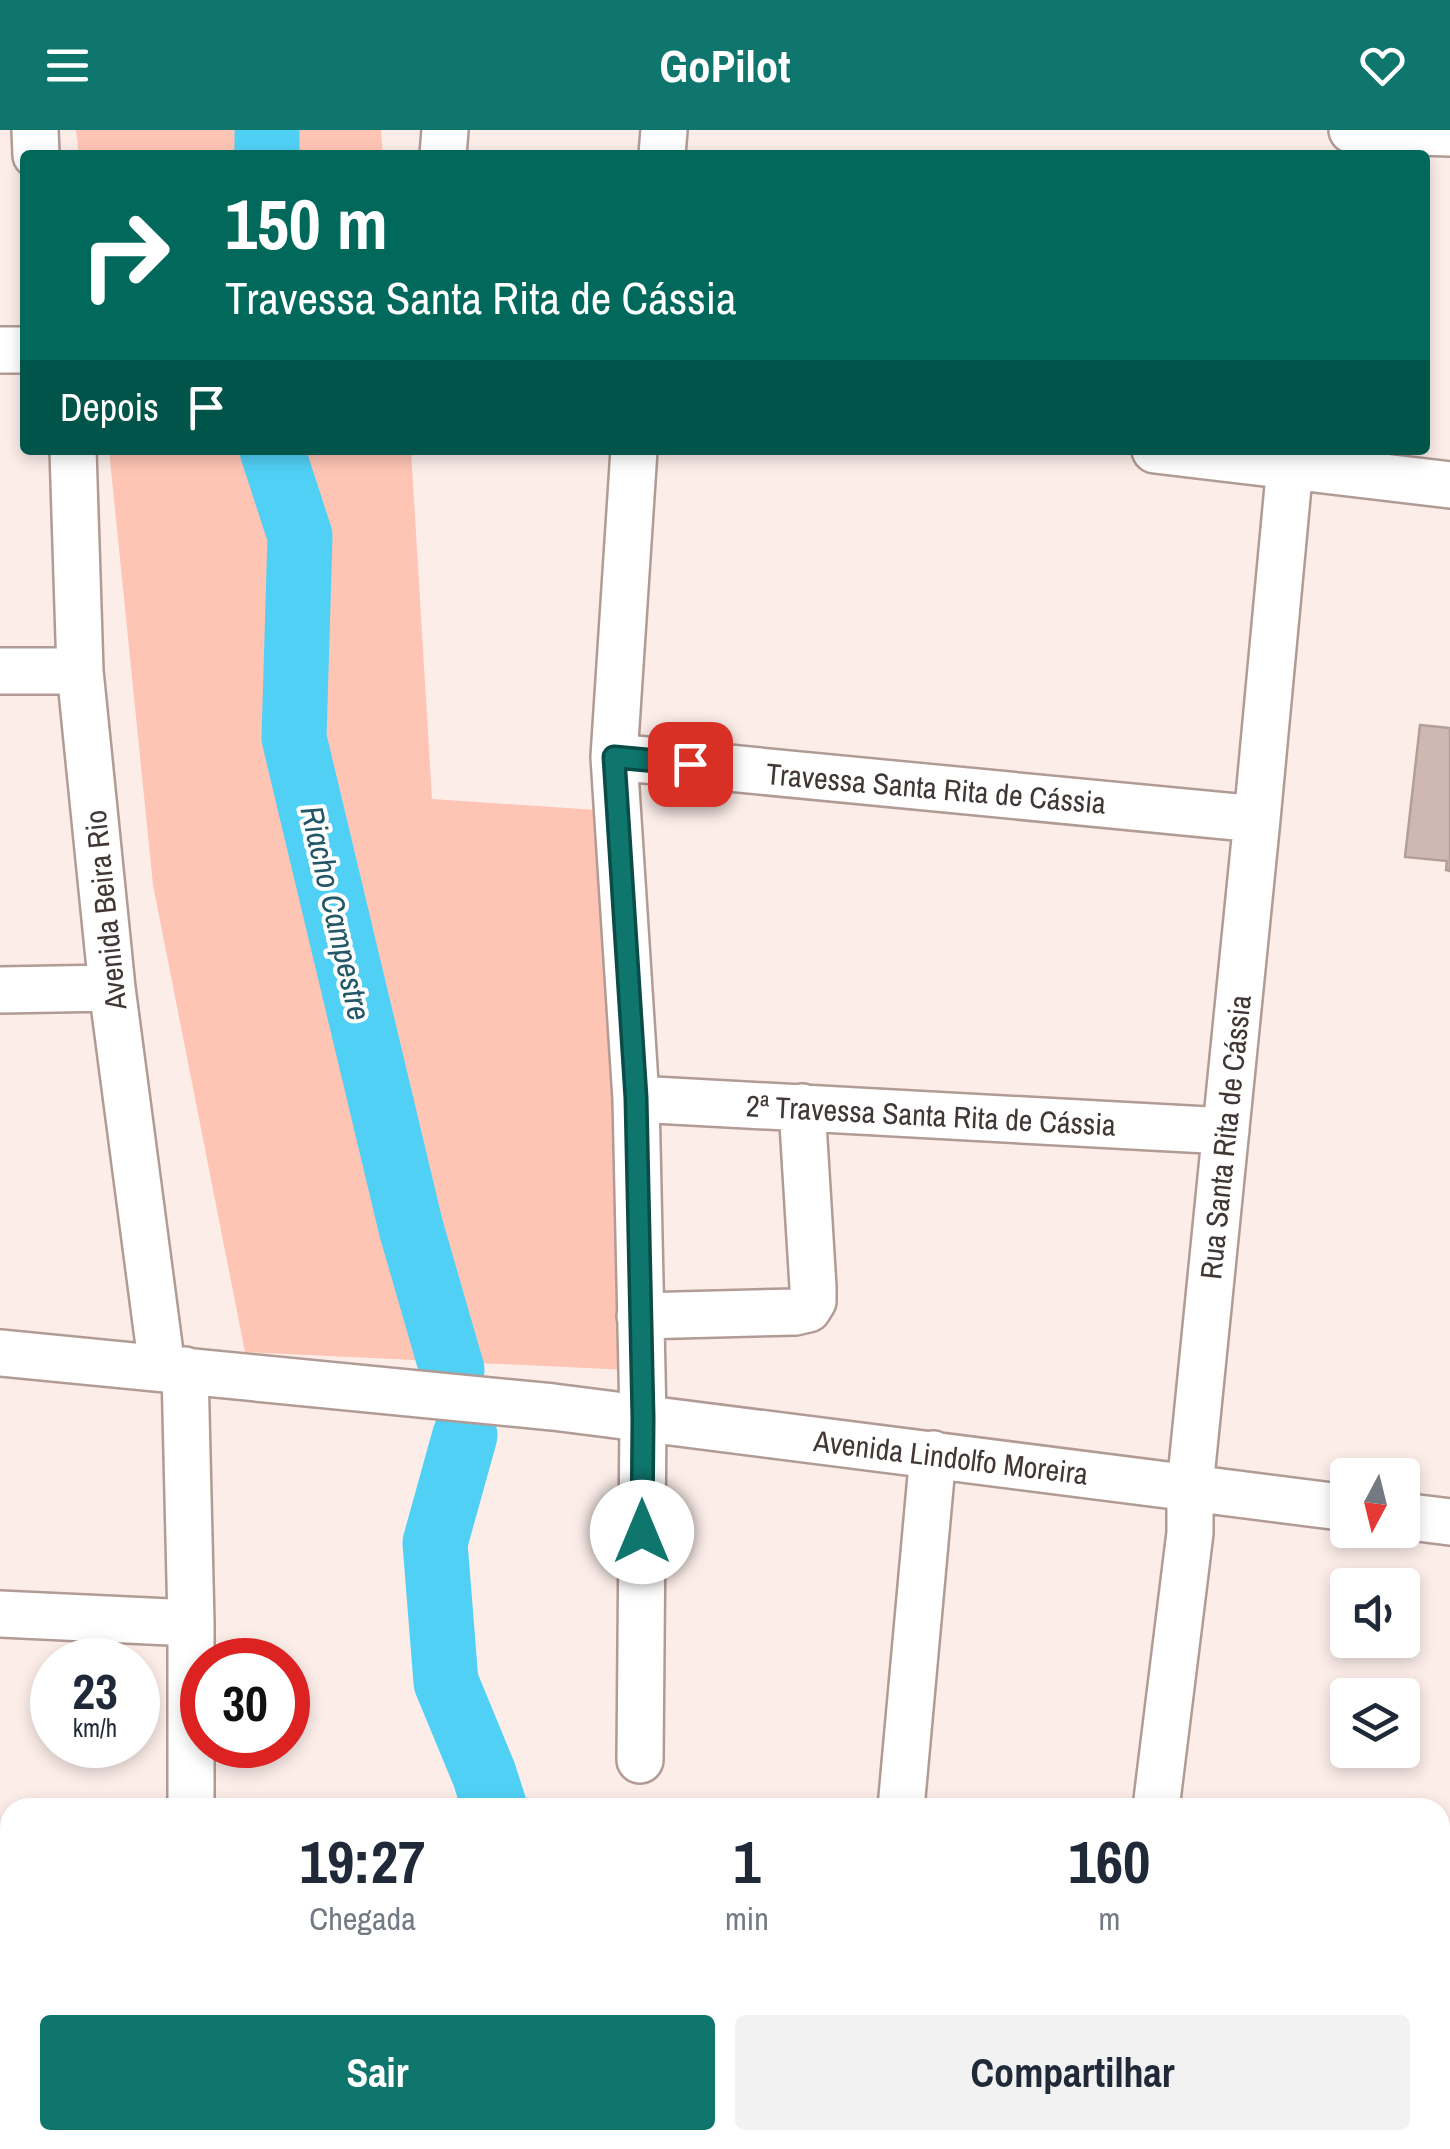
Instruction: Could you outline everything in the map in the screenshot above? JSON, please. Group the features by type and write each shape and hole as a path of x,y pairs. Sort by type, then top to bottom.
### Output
{"street":[{"path":"1352,130 1450,133"},
{"name":"Avenida Beira Rio","path":"72,455 80,671 112,988 174,1369 191,1623 191,1798"},
{"path":"634,455 614,757 636,1098 643,1418 640,1760"},
{"path":"1200,455 1450,485"},
{"name":"Rua Santa Rita de Cássia","path":"1157,1798 1190,1533 1190,1487 1290,465"},
{"path":"0,671 80,671"},
{"name":"Travessa Santa Rita de Cássia","path":"614,757 1258,819"},
{"path":"0,990 112,988"},
{"name":"2ª Travessa Santa Rita de Cássia","path":"636,1098 1226,1131"},
{"path":"640,1316 808,1309 814,1301 802,1107"},
{"name":"Avenida Lindolfo Moreira","path":"0,1353 643,1418 1330,1506"},
{"path":"902,1798 933,1454"},
{"path":"1420,1518 1450,1522"},
{"path":"0,1614 191,1623"}],"shaded area":[{"path":"76,130 381,130 383,150 78,150"},
{"path":"110,455 411,455 432,799 596,810 629,1370 245,1352 153,885"}],"building":[{"path":"1420,725 1450,728 1450,871 1446,870 1447,861 1405,857"}],"waterway":[{"name":"Riacho Campestre","path":"267,130 267,150"},
{"name":"Riacho Campestre","path":"274,455 300,536 294,738 411,1228 452,1370"},
{"name":"Riacho Campestre","path":"465,1435 435,1543 446,1682 492,1798"}],"route":[{"path":"642,1532 636,1098 614,757 690,764"}]}
